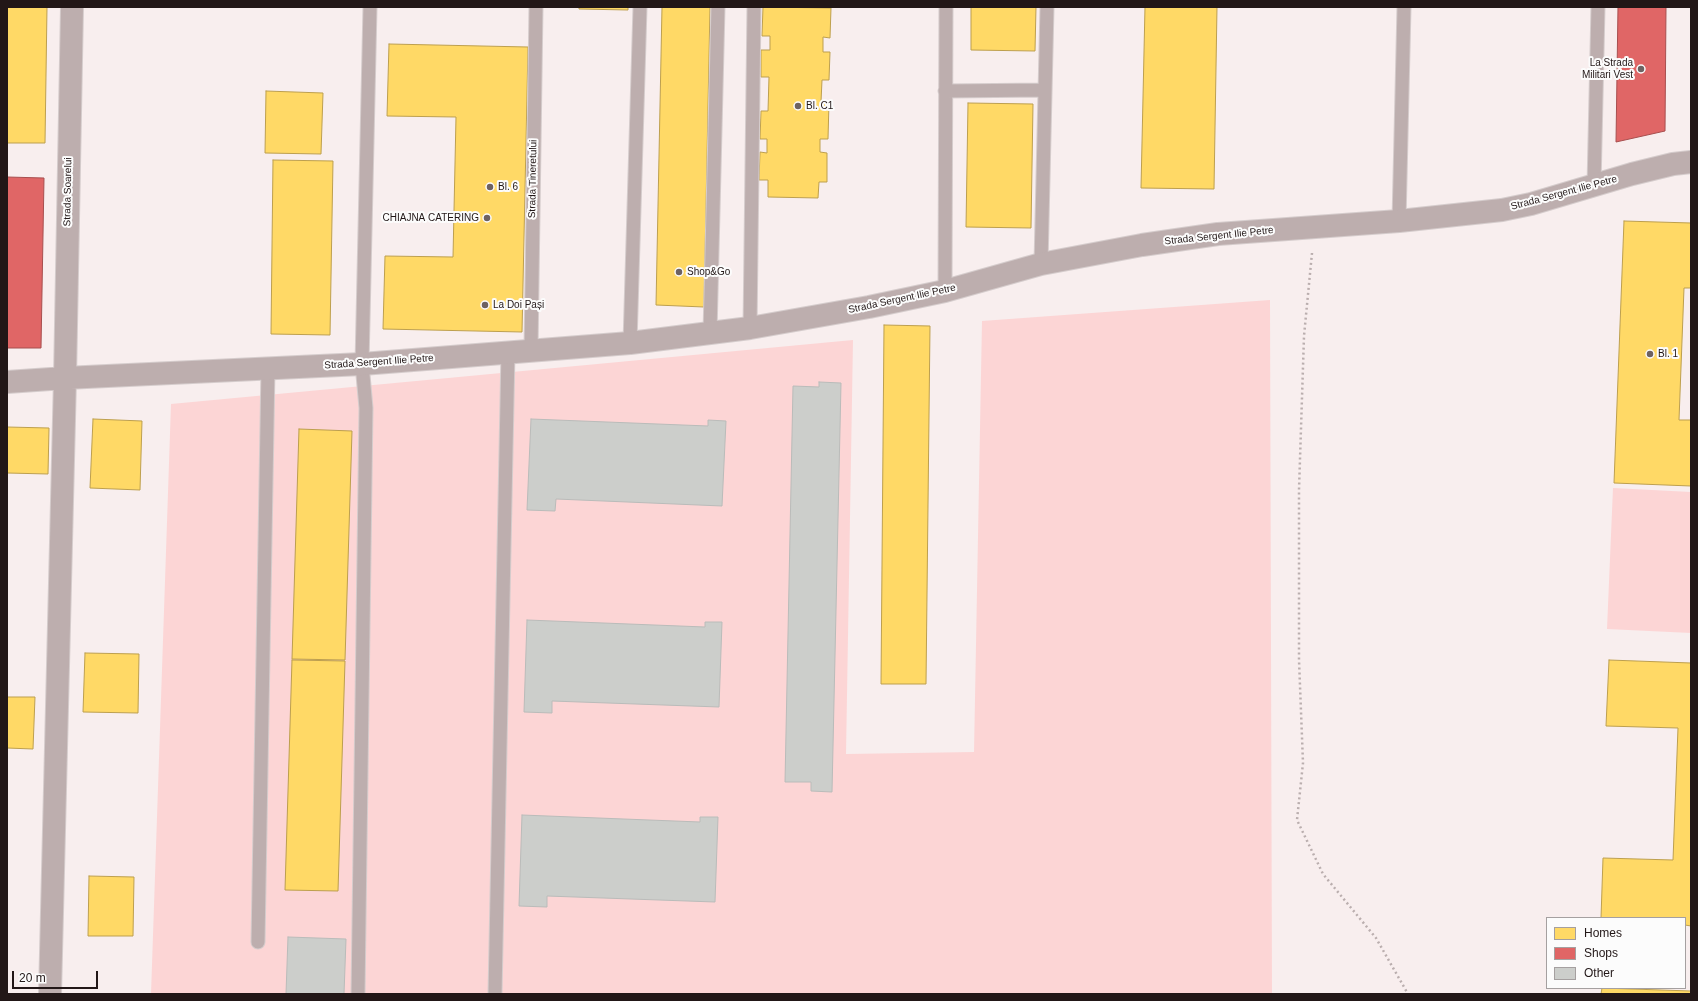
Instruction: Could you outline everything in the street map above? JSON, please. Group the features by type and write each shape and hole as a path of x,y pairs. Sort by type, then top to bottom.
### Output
{"street":[{"name":"Strada Soarelui","path":"50,994 65,378 72,7"},
{"name":"Strada Sergent Ilie Petre","path":"7,382 362,364 630,343 750,328 869,307 945,291 1041,264 1135,246 1218,234 1399,221 1502,210 1531,204 1632,174 1674,164 1691,162"}],"lane":[{"path":"358,994 366,408 362,364 370,7"},
{"name":"Strada Tineretului","path":"530,350 536,7"},
{"path":"630,343 640,7"},
{"path":"710,333 718,7"},
{"path":"750,328 754,7"},
{"path":"945,291 946,7"},
{"path":"1041,264 1047,7"},
{"path":"1399,221 1404,7"},
{"path":"1594,186 1598,7"},
{"path":"945,91 1045,90"},
{"path":"495,994 508,352"},
{"path":"258,942 268,368"}],"path":[{"path":"1314,227 1304,336 1299,490 1299,660 1303,763 1297,820 1323,874 1376,938 1408,994"}],"shaded area":[{"path":"1270,300 1272,994 151,994 171,404 853,340 846,754 974,752 982,321"},
{"path":"1613,488 1691,492 1691,633 1607,629"}],"building: Homes":[{"path":"7,7 47,7 45,143 7,143"},
{"path":"579,7 628,7 628,10 579,9"},
{"path":"662,7 710,7 704,307 656,305"},
{"name":"Bl. C1","path":"763,7 831,8 830,38 823,37 823,52 830,52 829,80 822,80 821,102 829,102 828,139 820,139 820,152 827,153 827,182 819,182 818,198 768,197 768,180 759,180 760,152 767,153 767,139 760,139 761,111 768,111 769,77 761,77 761,50 770,50 770,36 762,36"},
{"path":"971,7 1036,7 1035,51 971,50"},
{"path":"1145,7 1217,7 1214,189 1141,188"},
{"name":"Bl. 6","path":"389,44 528,47 522,332 383,329 385,256 453,257 456,117 387,116"},
{"path":"266,91 323,93 321,154 265,153"},
{"path":"968,103 1033,104 1031,228 966,227"},
{"path":"273,160 333,161 330,335 271,334"},
{"name":"Bl. 1","path":"1624,221 1691,223 1691,288 1684,288 1679,420 1691,420 1691,486 1614,483"},
{"path":"884,325 930,326 926,684 881,684"},
{"path":"93,419 142,421 140,490 90,488"},
{"path":"7,427 49,428 48,474 7,473"},
{"path":"299,429 352,431 345,660 292,659"},
{"path":"85,653 139,654 138,713 83,712"},
{"path":"292,660 345,661 338,891 285,890"},
{"path":"1609,660 1691,663 1691,926 1686,925 1686,917 1601,917 1603,858 1673,860 1678,728 1606,726"},
{"path":"7,697 35,697 33,749 7,748"},
{"path":"89,876 134,877 133,936 88,936"},
{"path":"1602,989 1691,991 1691,994 1601,994"}],"building: Shops":[{"name":"La Strada Militari Vest","path":"1618,7 1666,7 1665,131 1616,142"},
{"path":"7,177 44,178 41,348 7,348"}],"building: Other":[{"path":"819,382 841,383 832,792 811,791 811,782 785,782 793,386 819,387"},
{"path":"531,419 708,426 708,420 726,421 722,506 556,499 555,511 527,510"},
{"path":"527,620 705,627 705,622 722,622 719,707 552,701 552,713 524,712"},
{"path":"522,815 700,822 700,817 718,817 715,902 547,896 547,907 519,906"},
{"path":"288,937 346,939 344,994 286,994"}],"place":[{"name":"La Strada Militari Vest","path":"1641,69"},
{"name":"Bl. C1","path":"798,106"},
{"name":"Bl. 6","path":"490,187"},
{"name":"CHIAJNA CATERING","path":"487,218"},
{"name":"Shop&Go","path":"679,272"},
{"name":"La Doi Pași","path":"485,305"},
{"name":"Bl. 1","path":"1650,354"}]}
